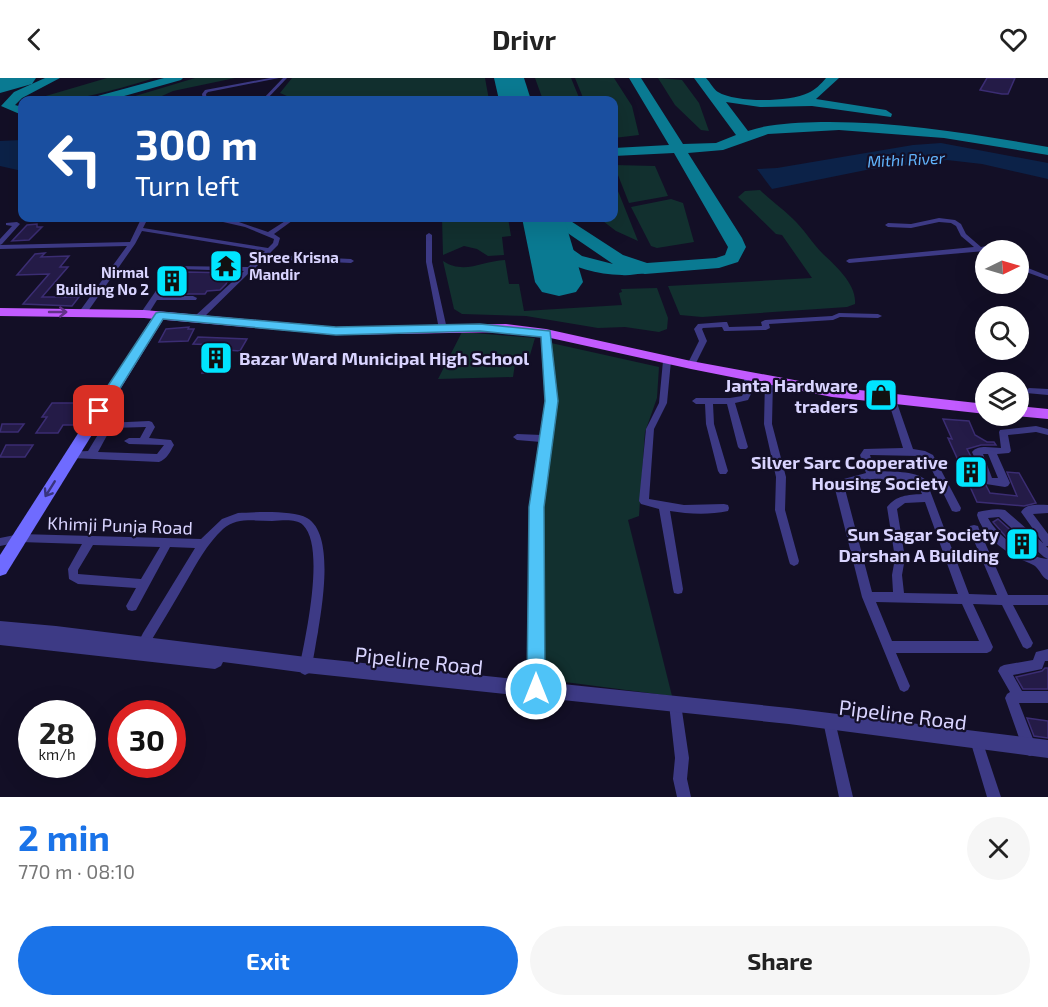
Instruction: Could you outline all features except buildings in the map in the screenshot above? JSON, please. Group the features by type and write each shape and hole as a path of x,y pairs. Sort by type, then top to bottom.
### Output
{"main road":[{"path":"0,312 144,314 336,331 498,328 546,333 691,366 832,392 975,408"},
{"path":"0,568 160,315"},
{"path":"1029,412 1048,414"}],"street":[{"path":"204,96 207,91 277,78"},
{"path":"268,96 285,78"},
{"path":"888,225 911,226 939,220 953,221 959,225 963,235 975,245"},
{"path":"83,312 132,244 142,222"},
{"path":"198,318 276,244 277,238 270,234 230,222"},
{"path":"270,234 287,222"},
{"path":"0,243 17,224 8,224"},
{"path":"139,229 270,250"},
{"path":"429,235 429,262 443,329"},
{"path":"0,247 132,244"},
{"path":"849,261 975,249"},
{"path":"264,257 351,261"},
{"path":"144,314 175,267 252,269"},
{"path":"1029,270 1048,278"},
{"path":"154,298 192,298"},
{"path":"691,366 703,341 698,329 701,326 724,324 727,329 766,327 765,322 780,320 833,318 839,315 878,316"},
{"path":"536,691 536,507 552,401 546,333"},
{"path":"667,360 663,403 650,429 644,501 664,508 691,510 724,508"},
{"path":"696,401 730,401 747,397 748,376"},
{"path":"769,380 768,424 780,477 780,510 794,561"},
{"path":"1029,391 1048,392"},
{"path":"892,400 909,452"},
{"path":"730,401 743,447"},
{"path":"709,402 710,424 723,471"},
{"path":"92,455 105,429 110,425 149,424 151,427 143,441"},
{"path":"87,430 105,429"},
{"path":"991,451 1006,451 1002,432 1036,429 1048,432"},
{"path":"517,436 546,439"},
{"path":"72,454 159,458 169,445 168,442 129,441"},
{"path":"872,476 865,455 867,451 922,453 930,458 956,508"},
{"path":"888,647 987,647 965,599 920,480 900,476 872,476 843,483 840,489 868,597 888,647 904,686"},
{"path":"899,598 897,575 900,558 892,507 903,499 927,498"},
{"path":"664,508 678,589"},
{"path":"1048,509 1026,512 1048,542"},
{"path":"1048,554 1001,513 982,515 982,519 995,535 1023,556 1044,565 1048,575"},
{"name":"Khimji Punja Road","path":"0,542 20,538 203,543 223,521 236,516 292,517 307,522 316,537 320,561 305,668"},
{"path":"974,529 1005,600 1027,643"},
{"path":"90,540 73,569 73,576 78,579 144,584"},
{"path":"132,606 168,542"},
{"path":"147,637 203,543"},
{"path":"868,597 1048,600"},
{"name":"Pipeline Road","path":"0,628 12,636 146,652 536,691 1039,750"},
{"path":"1048,655 1040,656 1038,665 1004,671 1019,697 1048,697"},
{"path":"1011,698 1039,750"},
{"path":"675,707 682,758 680,779 684,797"},
{"path":"830,725 846,797"},
{"path":"977,743 994,797"}],"green space":[{"path":"107,78 154,78 86,96 46,96"},
{"path":"195,78 235,78 173,91 162,96 135,96"},
{"path":"292,78 485,78 488,96 287,96 280,93"},
{"path":"535,78 571,78 578,96 542,96"},
{"path":"575,78 614,78 632,106 639,135 618,138 618,96 582,96"},
{"path":"658,78 682,80 699,103 709,131 701,130 675,105"},
{"path":"618,165 655,166 668,196 629,203 618,175"},
{"path":"760,190 796,222 845,276 853,290 855,304 847,307 702,317 680,315 668,286 812,278 782,235 776,234 738,197 745,191"},
{"path":"618,191 638,241 616,231 604,222 618,222"},
{"path":"671,199 683,203 694,242 657,248 651,246 631,207"},
{"path":"442,222 509,222 511,236 502,237 504,255 488,256 477,249 464,246 443,255"},
{"path":"505,260 509,284 519,284 524,311 622,305 619,293 622,292 621,289 657,288 668,318 667,329 659,332 625,327 598,328 526,316 462,314 454,309 443,261 458,267 466,267"},
{"path":"462,332 535,338 530,355 515,364 513,377 438,379"},
{"path":"551,343 659,367 657,398 645,432 639,516 628,520 672,696 542,679 542,510 557,398"}],"water":[{"path":"18,140 18,170 0,166 0,141"},
{"name":"Mithi River","path":"941,143 1048,163 1048,179 982,164 947,160 871,169 772,189 757,169 777,168 913,145"}],"taxiway":[{"path":"18,110 7,106 18,95 54,78"},
{"path":"112,96 177,78"},
{"path":"635,78 678,149"},
{"path":"700,78 741,130 742,138"},
{"path":"795,101 811,97 833,78"},
{"path":"714,95 747,102 795,101"},
{"path":"795,101 886,114"},
{"path":"742,138 768,130 803,127 874,127 944,134 1048,151"},
{"path":"678,149 716,147 742,138"},
{"path":"562,222 617,259 645,269 719,263 732,258 737,247 733,238 678,149"},
{"path":"618,152 678,149"},
{"path":"549,241 566,255 586,264 608,269 630,270"}],"runway":[{"path":"0,84 21,78"},
{"path":"509,78 514,96"},
{"path":"544,222 559,282"}],"place":[{"name":"Shree Krisna Mandir","path":"226,266"},
{"name":"Nirmal Building No 2","path":"172,281"},
{"name":"Bazar Ward Municipal High School","path":"216,358"},
{"name":"Janta Hardware traders","path":"881,395"},
{"name":"Silver Sarc Cooperative Housing Society","path":"971,472"},
{"name":"Sun Sagar Society Darshan A Building","path":"1022,544"}],"route":[{"path":"99,411 160,315 336,331 480,327 546,333 552,401 536,507 536,689"}]}
